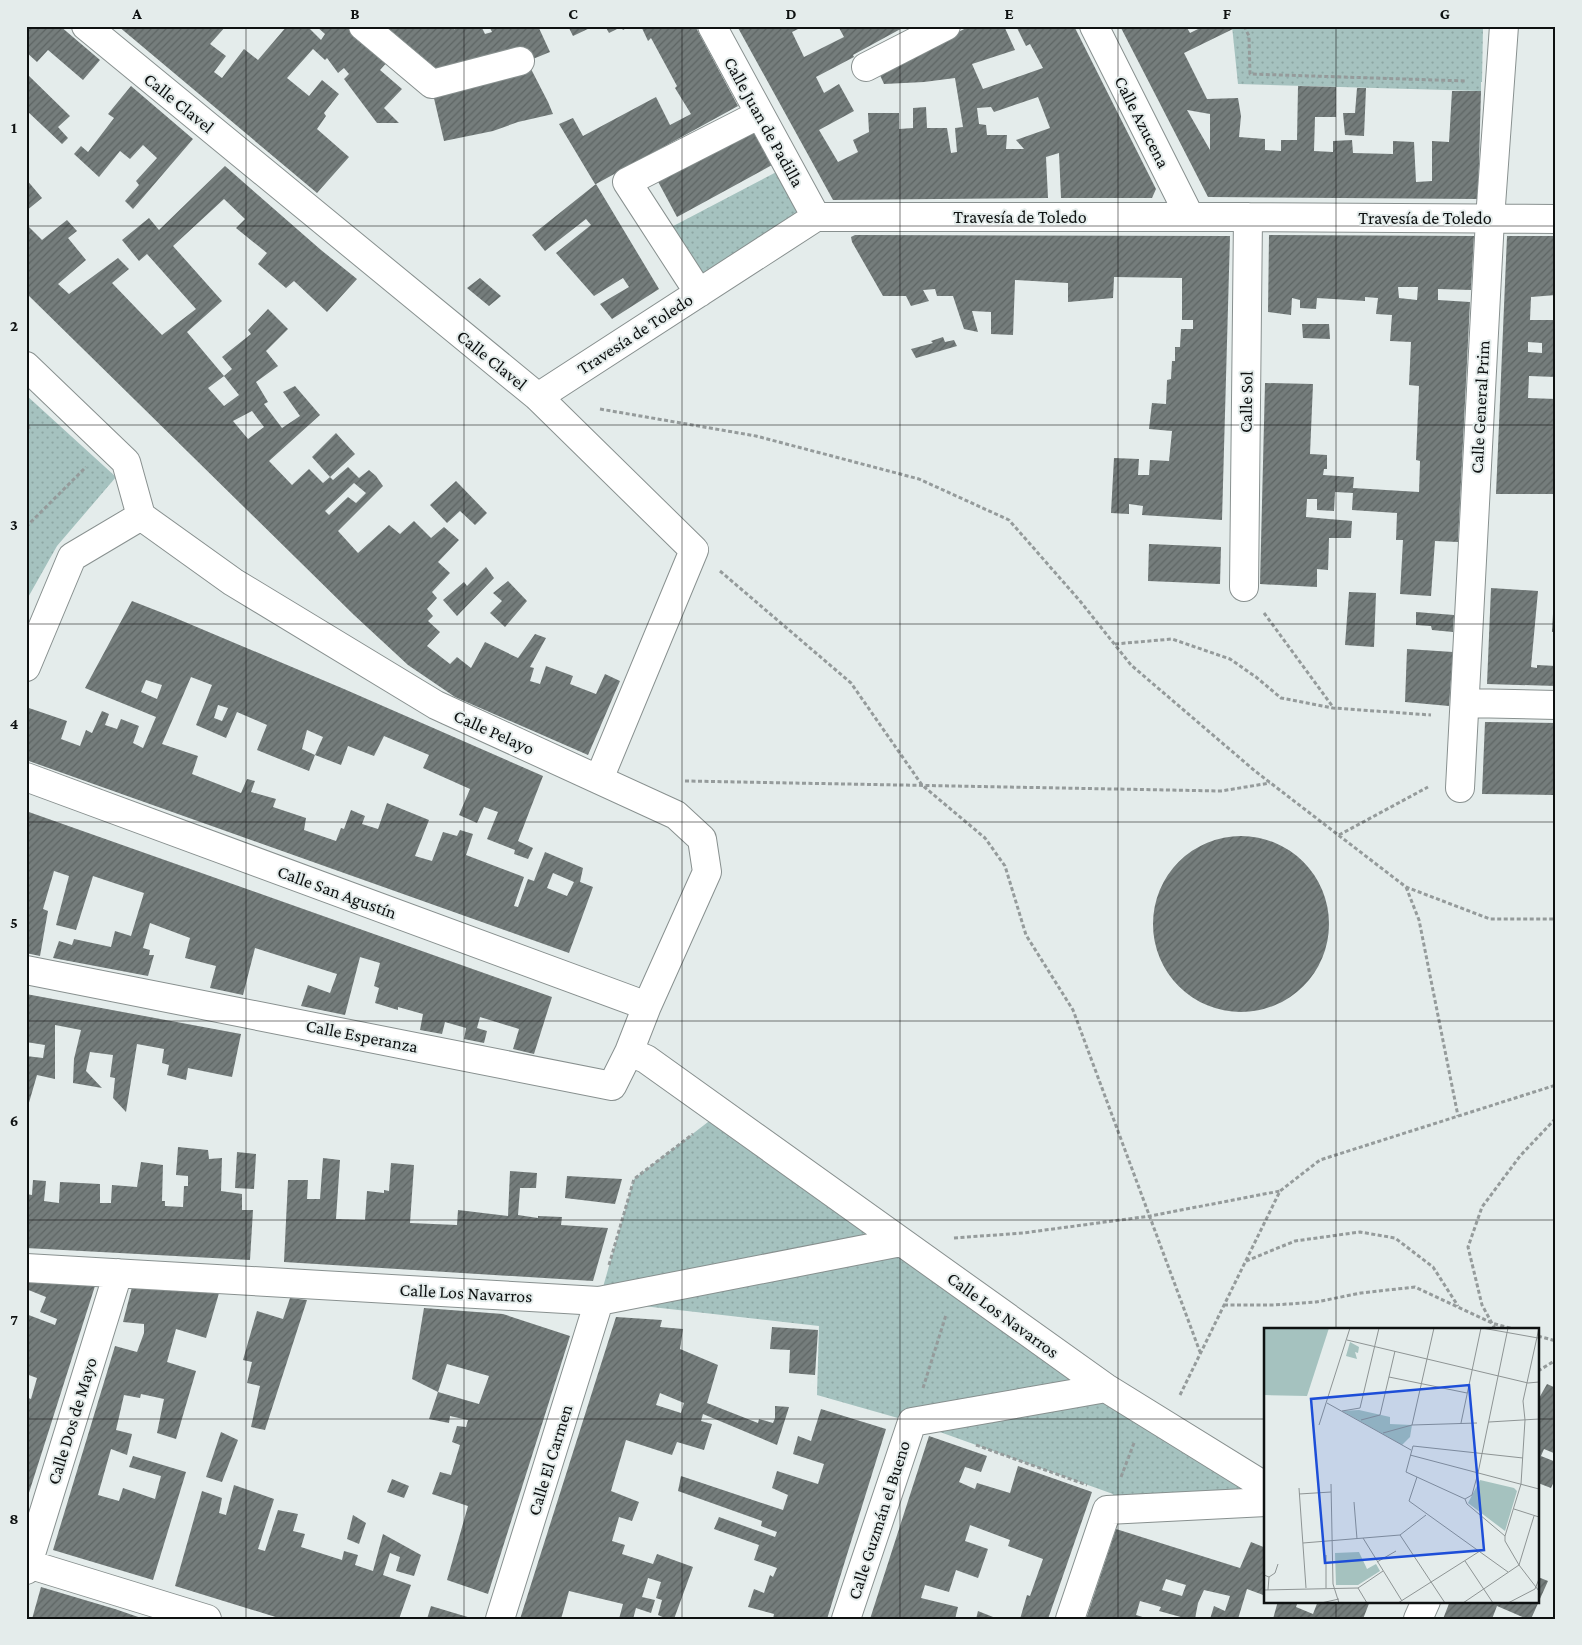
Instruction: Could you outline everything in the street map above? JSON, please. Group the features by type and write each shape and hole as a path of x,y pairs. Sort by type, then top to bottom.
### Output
{"street":[{"name":"Calle Clavel","path":"86,26 538,397 694,550"},
{"path":"363,26 432,84 520,61"},
{"name":"Calle Juan de Padilla","path":"712,26 816,217"},
{"path":"866,67 946,26"},
{"name":"Calle Azucena","path":"1094,26 1190,217"},
{"name":"Calle General Prim","path":"1460,778 1490,219 1504,26"},
{"path":"699,293 627,182 760,114"},
{"name":"Travesía de Toledo","path":"538,397 816,217 1248,217 1556,220"},
{"name":"Calle Sol","path":"1244,587 1248,217"},
{"path":"26,366 126,462 141,516 72,557 26,667"},
{"name":"Calle Pelayo","path":"141,516 233,582 436,706 676,815 702,839 707,872 647,1006"},
{"path":"599,779 694,550"},
{"path":"1464,710 1556,705"},
{"name":"Calle San Agustín","path":"26,777 647,1006"},
{"name":"Calle Esperanza","path":"26,970 612,1086 629,1052 647,1006"},
{"name":"Calle Los Navarros","path":"629,1052 646,1059 1106,1388 1264,1486"},
{"name":"Calle Los Navarros","path":"26,1268 599,1301 901,1242"},
{"name":"Calle Dos de Mayo","path":"27,1567 118,1273"},
{"name":"Calle El Carmen","path":"500,1619 599,1301"},
{"path":"912,1422 1106,1388"},
{"name":"Calle Guzmán el Bueno","path":"846,1619 912,1422"},
{"path":"1070,1619 1110,1502 1264,1502"},
{"path":"27,1567 207,1619"},
{"path":"1418,1619 1426,1602"}],"path":[{"path":"1244,26 1249,36 1250,74 1500,83"},
{"path":"596,409 756,436 919,479 1009,520 1080,601 1131,665 1271,783 1406,887 1490,919 1556,919"},
{"path":"26,419 29,428 26,439"},
{"path":"26,527 108,445"},
{"path":"694,550 851,683 922,785 985,838 1005,866 1026,935 1073,1010 1200,1352"},
{"path":"1244,587 1333,708"},
{"path":"1115,644 1172,639 1230,659 1256,676 1281,698 1333,708 1464,710"},
{"path":"1338,836 1460,778"},
{"path":"678,780 1221,791 1271,783"},
{"path":"1406,887 1419,920 1458,1116"},
{"path":"967,1442 1110,1502 1156,1419 1200,1352 1280,1191 1320,1160 1556,1085"},
{"path":"599,1301 634,1179 721,1112"},
{"path":"1494,1328 1482,1305 1468,1247 1482,1207 1520,1156 1556,1118"},
{"path":"901,1242 1023,1233 1150,1216 1280,1191"},
{"path":"1245,1261 1295,1241 1360,1232 1395,1238 1433,1267 1458,1307"},
{"path":"912,1422 957,1281"},
{"path":"1224,1305 1274,1305 1316,1302 1361,1293 1415,1287 1492,1323 1510,1328"},
{"path":"1540,1337 1556,1341"},
{"path":"1540,1370 1556,1360"}],"shaded area":[{"path":"1232,26 1483,26 1481,91 1238,84"},
{"path":"788,166 816,217 699,293 660,233"},
{"path":"26,395 116,477 57,546 26,601"},
{"path":"721,1112 1264,1487 1107,1510 1113,1494 912,1422 817,1395 819,1326 599,1301 634,1179"}],"building":[{"path":"26,26 60,26 100,60 83,80 48,50 37,62 26,52"},
{"path":"118,26 204,26 206,29 209,26 226,26 210,44 226,56 214,72 222,78 244,49 258,60 287,26 307,26 321,40 325,34 316,26 351,26 390,59 380,70 402,89 384,108 399,123 377,123 344,79 349,74 344,68 338,73 327,58 325,60 313,49 287,78 309,96 322,80 339,94 324,113 326,116 317,129 349,157 317,193"},
{"path":"383,26 451,26 455,30 453,26 481,26 485,34 492,32 489,26 538,26 550,52 528,61 434,74"},
{"path":"568,26 594,26 573,36"},
{"path":"605,26 630,26 623,30 621,27 609,33"},
{"path":"641,26 695,26 738,106 596,184 559,124 573,118 583,136 656,97 670,125 691,114 675,88 677,86 651,38 648,41"},
{"path":"737,26 804,26 792,32 804,57 844,37 838,26 906,26 816,77 824,93 839,84 854,111 819,130 838,162 858,152 853,140 869,132 868,113 899,113 899,129 913,128 913,108 926,107 927,128 947,128 951,153 957,152 955,128 963,127 955,78 884,84 879,73 970,26 1004,26 1015,50 972,64 983,89 1043,68 1030,44 1026,46 1016,26 1074,26 1156,189 1152,198 1061,198 1059,153 1046,157 1048,198 833,200","holes":["1038,97 1050,128 1016,140 1024,149 1006,149 1007,135 987,135 986,125 979,124 977,108 991,107 994,112"]},
{"path":"1120,26 1186,26 1190,33 1204,26 1232,26 1233,29 1184,53 1207,99 1238,98 1241,116 1239,137 1265,139 1265,150 1281,151 1281,140 1297,140 1298,86 1336,87 1336,117 1315,117 1314,151 1333,152 1333,141 1352,140 1353,153 1393,154 1393,141 1414,142 1416,182 1432,181 1432,141 1449,142 1452,91 1481,91 1478,199 1208,197","holes":["1187,110 1210,114 1210,150"]},
{"path":"531,69 553,114 518,122 493,131 444,141 433,94"},
{"path":"28,75 70,116 58,127 68,138 62,144 26,110 26,76"},
{"path":"131,86 193,139 133,209 125,201 139,185 136,181 157,158 143,145 130,159 120,151 99,177 74,154 81,146 88,152 114,118 108,114"},
{"path":"1357,88 1366,88 1364,136 1345,135 1343,113 1355,113"},
{"path":"750,126 772,165 677,217 655,176"},
{"path":"225,166 357,279 327,312 294,281 286,288 258,264 267,253 236,228 245,219 224,199 173,246 222,301 187,332 224,376 232,369 222,357 251,334 248,330 268,309 288,329 266,351 278,366 256,382 268,402 264,404 282,428 300,416 283,392 295,386 320,415 269,461 292,485 309,469 323,483 330,477 333,480 348,467 359,478 369,470 383,486 338,531 358,553 389,525 400,534 414,521 431,538 444,527 459,540 438,562 450,573 432,592 437,598 427,609 433,616 428,621 440,632 427,646 450,664 457,657 471,668 485,642 518,658 535,634 546,638 530,667 534,668 530,681 540,684 546,666 573,676 570,684 596,694 605,674 620,681 588,755 455,697 408,665 354,615 26,293 26,224 42,240 67,220 77,231 68,238 86,260 58,284 69,294 118,258 129,269 112,283 162,335 196,309 147,254 139,261 122,240 149,218 159,230","holes":["224,376 239,395 224,406 208,388","252,411 264,427 248,439 233,421","354,483 366,493 356,503 348,497 329,515 325,511"]},
{"path":"26,179 42,198 26,211"},
{"path":"596,184 659,289 612,319 600,304 629,287 623,278 594,296 556,253 591,225 586,219 545,251 532,235"},
{"path":"855,235 1230,236 1222,520 1142,515 1143,506 1129,504 1129,514 1111,513 1114,458 1139,459 1138,475 1149,475 1150,460 1169,461 1172,431 1149,429 1152,403 1166,404 1167,380 1171,379 1172,361 1175,361 1175,347 1180,347 1181,329 1193,329 1193,320 1182,320 1182,278 1114,277 1113,298 1068,302 1068,283 1015,280 1013,335 991,334 991,312 972,311 978,332 964,329 953,296 937,296 935,289 923,290 929,301 911,306 906,296 883,296 852,242 851,237"},
{"path":"1269,235 1474,236 1471,290 1438,289 1438,300 1470,302 1458,542 1435,541 1431,596 1400,594 1403,540 1396,540 1397,513 1352,510 1353,493 1335,492 1334,511 1317,510 1317,499 1307,499 1306,517 1352,521 1351,538 1329,538 1328,570 1317,569 1317,587 1260,584 1265,383 1313,384 1310,454 1327,455 1327,469 1324,469 1323,475 1354,477 1353,488 1419,492 1420,461 1416,460 1419,386 1409,385 1411,342 1390,341 1392,315 1376,314 1378,298 1365,297 1365,301 1317,298 1316,309 1300,308 1300,300 1292,298 1291,315 1268,312","holes":["1398,287 1418,287 1417,300 1399,298"]},
{"path":"1507,236 1556,236 1556,295 1531,297 1530,320 1556,320 1556,377 1529,376 1528,398 1556,399 1556,494 1496,494","holes":["1528,342 1542,343 1542,353 1528,352"]},
{"path":"480,278 501,296 489,306 467,288"},
{"path":"1302,324 1329,324 1330,339 1303,338"},
{"path":"943,337 945,342 954,340 957,346 916,358 911,349 933,343 931,341"},
{"path":"336,433 355,454 330,477 312,457"},
{"path":"456,481 487,513 475,525 460,511 447,523 430,505"},
{"path":"1149,544 1221,547 1220,584 1148,581"},
{"path":"486,567 494,578 457,616 443,600 464,582 467,586"},
{"path":"508,581 527,601 505,627 490,613 502,601 493,593"},
{"path":"1491,588 1538,591 1531,667 1537,668 1537,665 1556,666 1556,686 1487,684"},
{"path":"1349,592 1376,593 1374,647 1345,645"},
{"path":"132,601 344,689 543,776 518,841 533,848 528,859 514,854 515,850 487,839 498,812 484,807 477,823 459,815 470,789 423,768 429,755 384,736 374,756 348,746 341,765 315,755 309,771 257,750 267,725 237,712 226,738 196,725 212,685 191,677 162,744 198,756 192,774 241,793 247,779 255,781 251,792 276,799 273,807 306,818 304,830 336,841 341,828 344,829 351,810 365,816 362,824 378,829 387,803 429,820 415,856 432,861 443,832 457,836 460,830 473,834 466,855 524,877 514,906 518,907 528,879 534,881 545,852 583,868 580,882 593,887 569,953 26,760 26,707 67,721 61,739 80,746 86,730 92,733 102,711 109,714 105,725 117,729 121,719 139,726 133,743 143,748 156,717 85,688","holes":["146,680 162,685 157,699 141,692","218,705 228,708 222,721 214,718","307,730 323,737 315,755 302,749","553,873 574,882 567,896 547,888"]},
{"path":"1416,612 1454,615 1453,632 1432,630 1431,626 1416,625"},
{"path":"1553,614 1556,614 1556,632 1552,632"},
{"path":"1407,649 1453,652 1449,706 1405,702"},
{"path":"1485,722 1556,723 1556,769 1554,768 1553,795 1482,794"},
{"path":"26,811 552,997 534,1054 513,1049 519,1029 480,1017 477,1028 487,1031 484,1043 464,1039 466,1028 445,1022 442,1034 420,1030 423,1014 398,1007 398,1010 375,1003 379,988 374,986 380,963 360,957 345,1015 301,1006 308,985 330,993 337,974 255,948 243,995 210,988 216,966 185,958 190,938 150,923 143,948 150,950 149,955 154,955 148,976 53,958 59,941 72,945 74,939 111,947 115,931 131,936 144,893 93,876 76,930 56,925 69,876 54,871 43,909 48,911 40,956 26,953 26,910 28,905 26,905"},
{"path":"1241,836 1275,843 1297,856 1309,868 1322,890 1329,924 1322,958 1309,980 1297,992 1275,1005 1241,1012 1207,1005 1185,992 1173,980 1160,958 1153,924 1160,890 1173,868 1185,856 1207,843"},
{"path":"26,994 241,1034 232,1077 188,1068 186,1080 167,1075 169,1065 162,1063 164,1049 137,1044 126,1112 113,1098 115,1078 110,1077 113,1055 90,1052 86,1071 102,1088 73,1083 74,1059 81,1030 55,1025 55,1079 37,1075 26,1113 26,1056 43,1058 45,1045 26,1042"},
{"path":"178,1147 208,1150 209,1159 222,1158 221,1191 242,1194 242,1210 253,1210 250,1260 26,1248 26,1194 32,1195 33,1180 46,1181 44,1201 59,1203 60,1182 100,1184 100,1203 111,1203 112,1185 137,1187 141,1162 163,1165 162,1201 165,1201 165,1206 183,1207 184,1186 188,1186 188,1176 176,1175"},
{"path":"237,1152 256,1154 254,1189 235,1188"},
{"path":"323,1158 340,1160 336,1219 365,1220 367,1191 384,1193 384,1190 389,1191 391,1163 414,1165 410,1223 457,1225 458,1210 508,1216 510,1171 537,1173 536,1188 520,1188 518,1215 538,1218 538,1216 562,1217 561,1225 608,1228 593,1281 284,1262 288,1180 308,1180 307,1199 320,1199"},
{"path":"567,1176 622,1179 615,1204 565,1198"},
{"path":"26,1282 95,1286 27,1499 26,1397 31,1399 37,1378 26,1374 26,1314 55,1325 57,1319 40,1312 46,1297 26,1289"},
{"path":"132,1287 219,1293 206,1338 176,1329 167,1362 196,1371 176,1439 157,1433 164,1399 141,1394 140,1398 124,1395 116,1430 132,1434 127,1455 111,1449 98,1495 119,1501 123,1488 155,1499 161,1476 129,1467 133,1456 186,1472 153,1580 53,1550 115,1346 137,1352 144,1333 144,1324 123,1322"},
{"path":"290,1298 307,1300 265,1430 251,1427 260,1386 247,1383 252,1362 243,1360 257,1311 283,1319"},
{"path":"424,1308 503,1314 570,1336 488,1594 447,1580 468,1506 432,1494 440,1472 451,1475 460,1445 452,1442 457,1426 466,1427 468,1420 450,1416 449,1423 429,1419 438,1392 412,1379","holes":["447,1364 489,1376 479,1404 438,1392"]},
{"path":"616,1317 662,1320 660,1327 683,1329 680,1349 718,1365 707,1403 758,1423 759,1419 773,1423 775,1406 789,1407 777,1445 703,1414 701,1421 712,1424 704,1450 677,1442 672,1455 626,1440 611,1491 639,1502 632,1521 619,1517 612,1541 625,1545 622,1554 653,1564 657,1554 693,1567 674,1619 667,1619 658,1615 662,1600 656,1598 661,1582 648,1578 642,1597 655,1600 651,1613 636,1608 633,1619 619,1619 623,1604 569,1591 561,1619 520,1619","holes":["660,1393 684,1403 681,1413 656,1405"]},
{"path":"772,1327 818,1330 815,1375 789,1373 790,1350 770,1349"},
{"path":"1547,1384 1556,1388 1556,1454 1544,1449 1541,1456 1556,1462 1556,1477 1551,1488 1540,1484 1540,1396"},
{"path":"821,1409 886,1429 827,1619 773,1619 774,1614 748,1607 754,1589 764,1593 770,1575 773,1577 777,1568 754,1560 759,1545 714,1529 719,1517 775,1537 777,1532 761,1526 762,1521 678,1491 681,1476 783,1510 788,1495 772,1488 777,1471 818,1484 824,1464 793,1454 798,1436 811,1441"},
{"path":"221,1432 238,1440 222,1482 206,1477"},
{"path":"929,1436 987,1456 981,1472 965,1467 959,1482 975,1489 977,1483 1010,1493 1018,1466 1092,1492 1048,1619 1020,1619 1027,1595 1030,1596 1043,1559 1008,1546 1010,1540 970,1525 965,1541 988,1549 978,1578 956,1570 949,1592 925,1585 921,1598 958,1607 955,1619 870,1619"},
{"path":"392,1479 409,1486 404,1498 387,1492"},
{"path":"234,1485 274,1499 258,1549 265,1551 278,1510 298,1514 293,1531 305,1534 301,1547 342,1560 344,1551 358,1555 355,1565 373,1571 383,1534 421,1555 414,1576 396,1571 400,1557 390,1553 383,1575 411,1585 399,1619 282,1619 175,1586 202,1491 222,1498 219,1513 226,1515"},
{"path":"353,1515 366,1523 359,1544 347,1539"},
{"path":"1116,1529 1240,1568 1251,1542 1264,1547 1264,1595 1247,1589 1238,1619 1210,1619 1214,1606 1225,1611 1230,1596 1204,1590 1198,1603 1195,1619 1188,1619 1159,1611 1161,1607 1140,1601 1136,1615 1149,1619 1086,1619","holes":["1166,1579 1186,1585 1182,1596 1162,1590"]},
{"path":"1540,1578 1548,1581 1540,1599"},
{"path":"41,1587 115,1609 144,1619 32,1619"},
{"path":"1278,1602 1298,1602 1296,1607 1313,1614 1318,1602 1370,1602 1363,1619 1273,1619"},
{"path":"1450,1602 1539,1602 1531,1619 1497,1606 1492,1619 1443,1619"},
{"path":"431,1606 471,1618 471,1619 427,1619"},
{"path":"978,1611 998,1619 976,1619"}]}
